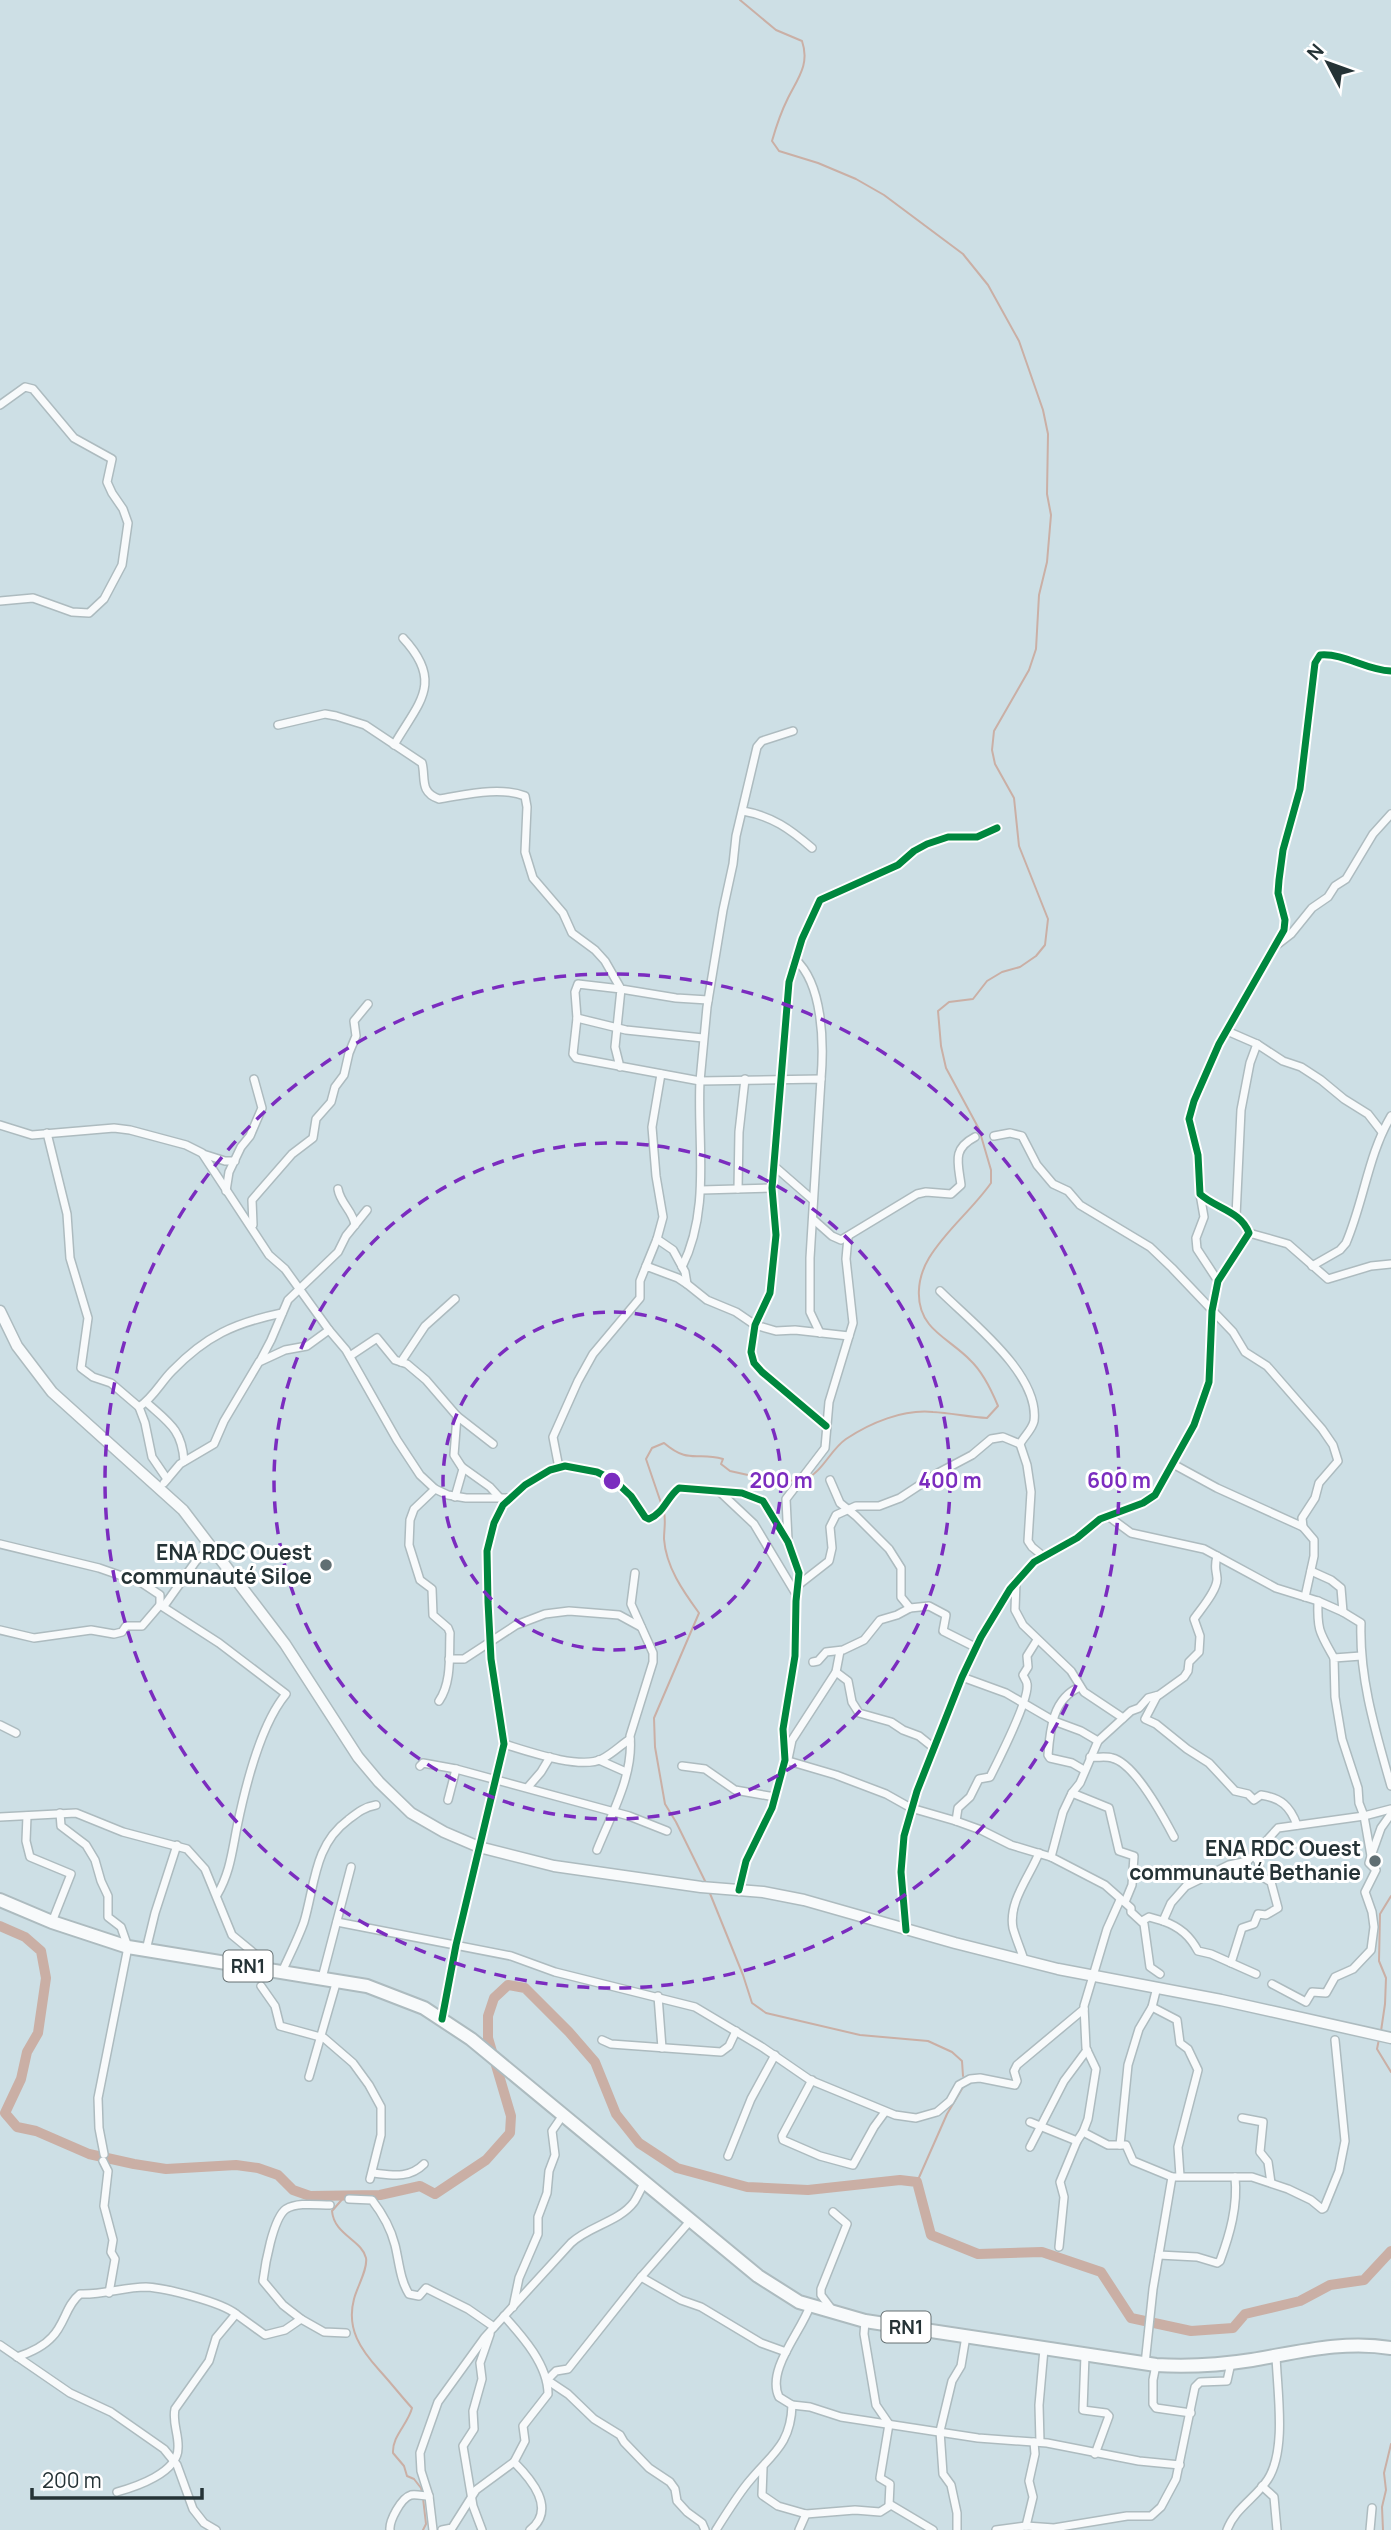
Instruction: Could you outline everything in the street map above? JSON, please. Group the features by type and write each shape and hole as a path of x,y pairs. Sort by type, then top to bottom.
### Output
{"highway":[{"name":"RN1","path":"0,1900 52,1922 128,1947 337,1980 367,1986 401,1998 442,2019 486,2052 758,2276 810,2306 865,2321 1150,2364 1194,2366 1358,2345 1391,2348"}],"main road":[{"path":"0,1311 17,1346 52,1392 183,1510 285,1644 358,1757 411,1813 443,1832 479,1847 554,1866 701,1887 763,1892 804,1900 906,1930 1024,1960 1388,2037"}],"street":[{"path":"0,405 25,387 33,389 67,432 112,459 107,482 128,523 120,570 104,599 89,613 72,611 33,598 0,601"},
{"path":"394,745 420,703 425,682 421,662 404,638"},
{"path":"1218,1281 1197,1249 1196,1238 1204,1217 1198,1155 1189,1115 1208,1067 1278,944 1285,924 1278,888 1282,856 1301,782 1315,663 1320,655 1331,654 1366,668 1391,671"},
{"path":"278,725 318,715 330,715 359,723 422,763 422,782 427,793 433,797 481,793 516,793 524,796 527,807 525,852 533,878 564,913 572,933 605,961 621,989 615,1047 620,1067"},
{"path":"682,1267 693,1243 700,1209 700,1081 703,1038 743,811 759,744 793,731"},
{"path":"743,811 778,821 812,848"},
{"path":"1278,944 1291,934 1312,908 1328,897 1335,886 1346,879 1373,834 1391,814"},
{"path":"826,1426 768,1377 754,1363 751,1352 755,1325 766,1305 770,1289 776,1233 772,1188 785,1013 795,959 820,900 894,867 927,844 948,837 977,836 997,828"},
{"path":"795,959 807,972 816,997 822,1054 810,1258 810,1312 820,1332"},
{"path":"708,1000 578,984 575,996 577,1018 574,1057 700,1081 821,1079"},
{"path":"253,1229 252,1200 287,1158 313,1138 316,1119 331,1102 335,1087 344,1075 349,1052 357,1034 354,1021 369,1004"},
{"path":"577,1018 629,1031 703,1038"},
{"path":"1227,1031 1257,1044 1321,1080 1344,1100 1364,1111 1382,1132"},
{"path":"1236,1216 1241,1110 1250,1063 1257,1044"},
{"path":"559,1468 552,1443 555,1429 590,1357 640,1298 640,1281 663,1217 652,1127 661,1074"},
{"path":"226,1192 227,1177 262,1108 254,1079"},
{"path":"738,1189 739,1132 745,1079"},
{"path":"1312,1266 1340,1250 1346,1243 1368,1179 1375,1146 1391,1116"},
{"path":"0,1125 32,1135 114,1128 130,1130 186,1145 225,1161 235,1161"},
{"path":"47,1133 67,1214 70,1258 88,1323 81,1368 93,1377 111,1383 177,1430 182,1442 184,1461"},
{"path":"994,1136 1010,1133 1022,1136 1037,1165 1053,1184 1068,1191 1080,1205 1150,1247 1233,1332 1245,1352 1267,1366 1322,1429 1333,1445 1338,1461 1319,1483 1315,1498 1303,1515 1303,1527"},
{"path":"814,1220 837,1240 848,1237 917,1194 926,1192 944,1195 957,1191 961,1185 959,1151 964,1143 975,1137"},
{"path":"202,1153 269,1255 285,1269 350,1356 417,1471 435,1489 455,1497 510,1498"},
{"path":"774,1166 813,1200"},
{"path":"701,1190 772,1188"},
{"path":"338,1189 341,1199 354,1217 355,1225"},
{"path":"1200,1194 1236,1216 1250,1233 1282,1241 1325,1278 1331,1279 1371,1266 1391,1264"},
{"path":"160,1489 184,1461 210,1449 214,1444 224,1421 260,1362 288,1300 340,1250 367,1210"},
{"path":"906,1930 902,1854 911,1808 975,1647 1016,1581 1042,1556 1072,1540 1096,1522 1153,1497 1197,1417 1209,1382 1212,1311 1218,1281 1250,1233"},
{"path":"788,1542 788,1494 825,1448 829,1402 853,1317 846,1259 848,1237"},
{"path":"657,1239 673,1250 687,1283"},
{"path":"646,1266 678,1278 707,1300 736,1312 755,1325 776,1331 849,1336"},
{"path":"940,1291 1004,1354 1021,1376 1034,1412 1032,1427 1020,1444"},
{"path":"401,1362 425,1326 455,1299"},
{"path":"142,1405 172,1370 211,1336 248,1321 282,1313"},
{"path":"260,1362 285,1350 307,1346 329,1330"},
{"path":"350,1356 377,1338 395,1360 407,1364 426,1380 457,1416 493,1444"},
{"path":"142,1405 152,1457 167,1479"},
{"path":"457,1416 454,1455 462,1467 500,1498"},
{"path":"797,1590 829,1561 832,1548 831,1522 836,1515 862,1505 879,1506 900,1498 937,1473 972,1455 991,1439 1003,1437 1020,1444 1027,1465 1031,1492 1028,1541 1042,1556"},
{"path":"1173,1464 1217,1488 1303,1527 1314,1539 1306,1597"},
{"path":"455,1497 462,1467"},
{"path":"442,2019 456,1945 504,1744 490,1641 488,1543 499,1511 534,1478 559,1468 579,1468 607,1476 624,1488 649,1519 657,1515 679,1488 749,1494 763,1501 788,1542 799,1573 795,1656 782,1734 786,1760"},
{"path":"830,1480 840,1503 889,1549 901,1568 901,1597 910,1608"},
{"path":"435,1489 414,1509 410,1520 408,1545 414,1555 420,1580 432,1589 433,1615 449,1630 445,1692 439,1701"},
{"path":"718,1491 754,1524 797,1590"},
{"path":"1108,1516 1131,1533 1199,1546 1276,1588 1318,1601 1361,1623 1360,1656 1373,1726 1391,1786"},
{"path":"0,1544 99,1567 142,1583 160,1595 162,1606 219,1643 286,1694 265,1728 247,1787 231,1867 217,1895"},
{"path":"0,1630 34,1638 90,1630 114,1634 122,1632 126,1626 142,1626 211,1547"},
{"path":"1145,1719 1157,1696 1184,1677 1189,1662 1199,1652 1200,1636 1194,1619 1206,1603 1216,1582 1213,1570 1217,1556"},
{"path":"1311,1571 1341,1588 1343,1612"},
{"path":"597,1850 614,1812 626,1772 632,1748 630,1739 653,1661 653,1653 630,1601 635,1573"},
{"path":"1016,1581 1015,1610 1023,1625 1071,1671 1080,1687 1123,1718"},
{"path":"1318,1601 1317,1626 1322,1640 1334,1658 1335,1697 1343,1746 1358,1788 1371,1856"},
{"path":"813,1662 828,1652 840,1651 866,1638 880,1620 910,1608 929,1606 946,1615 942,1630 975,1647"},
{"path":"449,1659 464,1659 519,1623 545,1614 565,1611 619,1615 641,1627"},
{"path":"956,1821 958,1808 970,1797 978,1781 990,1777 1003,1752 1024,1702 1027,1684 1022,1676 1028,1667 1027,1656 1037,1640"},
{"path":"739,1890 744,1866 770,1814 792,1740 836,1672 840,1651"},
{"path":"1334,1658 1360,1656"},
{"path":"836,1672 848,1681 851,1699 859,1713 891,1722 903,1730 919,1735 934,1748"},
{"path":"962,1677 995,1688 1054,1721 1098,1741"},
{"path":"1080,1687 1061,1701 1048,1751 1050,1758 1072,1763 1084,1770"},
{"path":"1051,1857 1060,1818 1080,1783 1098,1741 1149,1697 1157,1696"},
{"path":"1131,1711 1156,1724 1209,1763 1235,1791 1248,1794 1254,1800 1261,1795 1278,1798 1292,1812 1297,1825"},
{"path":"0,1725 16,1733"},
{"path":"504,1744 550,1757 583,1762 599,1760 630,1739"},
{"path":"528,1787 541,1773 550,1757"},
{"path":"1090,1757 1112,1758 1130,1772 1153,1799 1174,1837"},
{"path":"599,1760 626,1772"},
{"path":"786,1760 886,1794 911,1808 981,1830 1011,1845 1051,1857 1098,1881 1131,1908 1131,1912 1142,1922 1150,1967 1160,1974"},
{"path":"420,1766 423,1763 495,1778 634,1817 667,1831"},
{"path":"682,1766 705,1769 735,1790 775,1797"},
{"path":"448,1800 456,1769"},
{"path":"1059,2246 1064,2201 1060,2182 1088,2119 1096,2068 1087,2050 1084,2009 1107,1929 1132,1888 1135,1857 1119,1851 1110,1809 1072,1793"},
{"path":"282,1972 302,1926 319,1855 339,1826 363,1808 376,1805"},
{"path":"1163,1921 1171,1903 1186,1886 1229,1864 1246,1861 1254,1856 1274,1830 1391,1812"},
{"path":"1272,1984 1306,2003 1312,1992 1326,1993 1335,1977 1353,1969 1367,1957 1373,1945 1374,1927 1365,1892 1376,1870 1369,1863 1381,1828 1391,1812"},
{"path":"60,1813 61,1826 86,1845 95,1860 108,1896 108,1917 121,1927 128,1947 98,2098 99,2128 108,2171 104,2206 113,2240 111,2252 115,2259 109,2293"},
{"path":"0,1817 76,1813 123,1832 187,1849 200,1862 233,1935 255,1954 258,1968"},
{"path":"27,1816 26,1841 30,1857 71,1874 52,1922"},
{"path":"146,1951 177,1845"},
{"path":"1024,1960 1014,1928 1013,1914 1018,1896 1039,1853"},
{"path":"1231,1964 1242,1927 1254,1924 1258,1914 1266,1915 1278,1908 1271,1882 1261,1876 1258,1861 1254,1856"},
{"path":"322,1979 351,1867"},
{"path":"1142,1922 1149,1917 1178,1927 1195,1942 1198,1951 1256,1974"},
{"path":"337,1922 511,1956 555,1972 695,2007 775,2055 812,2081 885,2112 916,2118 937,2112 950,2101 959,2085 970,2079 980,2078 1015,2085 1017,2081 1014,2071 1017,2065 1084,2009"},
{"path":"309,2077 337,1980"},
{"path":"261,1986 275,2006 280,2026 319,2036 356,2067 381,2107 380,2135 371,2176 407,2175 418,2171 424,2164"},
{"path":"1120,2145 1128,2065 1139,2029 1153,2007 1157,1987"},
{"path":"658,1996 662,2048"},
{"path":"1153,2007 1177,2020 1180,2043 1188,2049 1198,2070 1178,2147 1176,2177 1147,2329 1153,2404 1156,2408 1191,2413"},
{"path":"602,2040 611,2044 721,2052 729,2046 736,2031"},
{"path":"1083,2132 1108,2145 1129,2147 1131,2157 1140,2165 1176,2177 1252,2176 1311,2200 1322,2209 1339,2171 1346,2141 1335,2040"},
{"path":"1030,2147 1063,2084 1087,2050"},
{"path":"728,2156 751,2099 775,2055"},
{"path":"812,2081 782,2136 783,2140 808,2151 853,2165 885,2112"},
{"path":"512,2307 519,2278 538,2234 538,2217 547,2193 555,2155 552,2131 562,2115"},
{"path":"1242,2118 1263,2122 1259,2152 1268,2162 1271,2183"},
{"path":"1030,2122 1077,2141"},
{"path":"1159,2255 1198,2257 1217,2263 1220,2261 1232,2226 1235,2177"},
{"path":"433,2530 429,2497 422,2479 420,2461 424,2438 440,2398 493,2328 574,2239 611,2220 630,2206 645,2181"},
{"path":"349,2199 372,2200 382,2213 395,2243 399,2267 409,2294 419,2296 426,2288 468,2309 493,2328"},
{"path":"330,2205 292,2207 285,2210 276,2224 263,2281 283,2305 300,2319 324,2332 346,2333"},
{"path":"833,2212 846,2221 847,2227 821,2289 824,2300 836,2314"},
{"path":"547,2380 556,2371 568,2369 641,2277 691,2220"},
{"path":"641,2277 681,2300 701,2307 761,2343 786,2353"},
{"path":"17,2357 33,2351 52,2337 79,2294 151,2288 206,2300 236,2314 264,2335 285,2330 300,2319"},
{"path":"810,2306 777,2375 776,2389 779,2397 792,2405 810,2407 841,2417 978,2438 1037,2442 1139,2462 1180,2465"},
{"path":"117,2493 150,2481 174,2459 178,2450 175,2409 209,2361 215,2337 236,2314"},
{"path":"442,2530 452,2528 472,2495 485,2482 514,2462 525,2441 523,2426 548,2394 547,2380 524,2339 504,2316"},
{"path":"763,2468 763,2497 778,2506 806,2514 855,2510 880,2512 889,2505 891,2484 880,2478 889,2424 876,2405 864,2334 865,2321"},
{"path":"482,2530 463,2446 474,2429 473,2411 482,2379 480,2363 493,2328"},
{"path":"957,2530 957,2513 951,2485 943,2473 940,2431 952,2381 961,2366 966,2336"},
{"path":"0,2345 76,2396 118,2416 164,2449 174,2459 193,2509 204,2523 216,2530"},
{"path":"1026,2526 1033,2493 1030,2482 1037,2442 1044,2349"},
{"path":"1085,2355 1083,2410 1106,2413 1109,2416 1095,2454"},
{"path":"1227,2530 1240,2508 1262,2486 1273,2470 1278,2453 1276,2355"},
{"path":"996,2530 1026,2526 1054,2528 1127,2516 1151,2516 1161,2507 1180,2465 1182,2441 1191,2413 1194,2389 1198,2383 1227,2381 1231,2362"},
{"path":"547,2380 568,2394 594,2419 620,2435 649,2468 670,2482 676,2489 677,2501 702,2523 705,2530"},
{"path":"716,2530 740,2494 787,2435 792,2405"},
{"path":"514,2462 529,2477 539,2493 541,2512 538,2522 530,2530"},
{"path":"1262,2486 1274,2497 1277,2530"},
{"path":"390,2530 391,2521 408,2496 429,2497"},
{"path":"889,2505 899,2508 933,2530"},
{"path":"1370,2530 1372,2508"},
{"path":"799,2530 806,2514"},
{"path":"1103,2520 1105,2530"}],"waterway":[{"path":"740,0 776,30 802,41 805,57 802,71 783,109 772,141 779,151 856,179 884,195 963,254 988,285 1019,341 1043,410 1048,434 1047,494 1051,515 1047,562 1039,595 1036,649 1029,670 994,731 992,750 995,764 1014,798 1019,846 1048,919 1045,945 1036,956 1020,967 1002,972 987,981 973,999 949,1002 938,1011 946,1068 979,1129 991,1170 991,1183 929,1258 919,1291 924,1317 975,1365 998,1406 987,1418 922,1412 887,1418 846,1439 816,1472 804,1480"},
{"path":"661,1503 646,1459 652,1448 664,1443 687,1456 723,1459 721,1464 730,1471 795,1481"},
{"path":"664,1512 664,1539 668,1559 681,1587 699,1613 654,1718 655,1747 665,1804 706,1883"},
{"path":"709,1891 752,2003 766,2013 860,2035 928,2041 952,2052 962,2061 963,2076"},
{"path":"1381,2031 1386,1978 1379,1961 1380,1914 1391,1896"},
{"path":"0,1926 25,1937 41,1951 46,1978 38,2033 27,2052 21,2079 5,2113 17,2127 36,2131 89,2154 166,2169 236,2165 258,2168 278,2175 293,2190 310,2196 380,2195 420,2186 435,2194 486,2160 510,2133 511,2116 488,2038 488,2016 494,1998 508,1985 525,1988 569,2032 595,2062 616,2114 639,2143 677,2168 747,2187 808,2190 900,2180 917,2182 931,2235 978,2254 1042,2252 1101,2272 1131,2318 1191,2331 1233,2328 1245,2314 1300,2301 1330,2285 1364,2280 1391,2251"},
{"path":"1379,2039 1377,2049 1391,2072"},
{"path":"917,2182 947,2114 963,2087"},
{"path":"345,2196 332,2211 334,2219 343,2232 359,2246 366,2258 352,2310 354,2329 361,2347 412,2408 395,2441 393,2453 404,2466 407,2476 414,2479 422,2492"},
{"path":"1383,2530 1382,2507 1386,2490 1384,2473 1391,2444"},
{"path":"423,2498 426,2524 423,2530"}],"cycle path":[{"path":"906,1930 901,1872 904,1836 917,1791 962,1677 981,1637 1010,1589 1034,1562 1077,1538 1100,1519 1143,1503 1155,1495 1194,1425 1209,1382 1212,1311 1218,1281 1249,1233 1234,1215 1200,1194 1198,1155 1189,1119 1219,1044 1284,930 1285,920 1278,893 1279,880 1283,850 1300,789 1315,663 1320,655 1329,655 1391,671"},
{"path":"826,1426 762,1372 754,1363 751,1352 755,1325 770,1293 776,1235 772,1188 789,982 802,939 820,900 898,865 927,844 948,837 977,837 997,828"},
{"path":"442,2019 456,1945 504,1744 491,1659 487,1551 494,1523 503,1505 525,1485 550,1470 565,1466 597,1472 615,1481 649,1519 658,1513 679,1488 742,1493 763,1501 788,1542 799,1573 795,1656 783,1729 785,1760 772,1808 746,1861 739,1890"}],"place":[{"name":"ENA RDC Ouest communauté Siloe","path":"326,1565"},
{"name":"ENA RDC Ouest communauté Bethanie","path":"1375,1861"}]}
